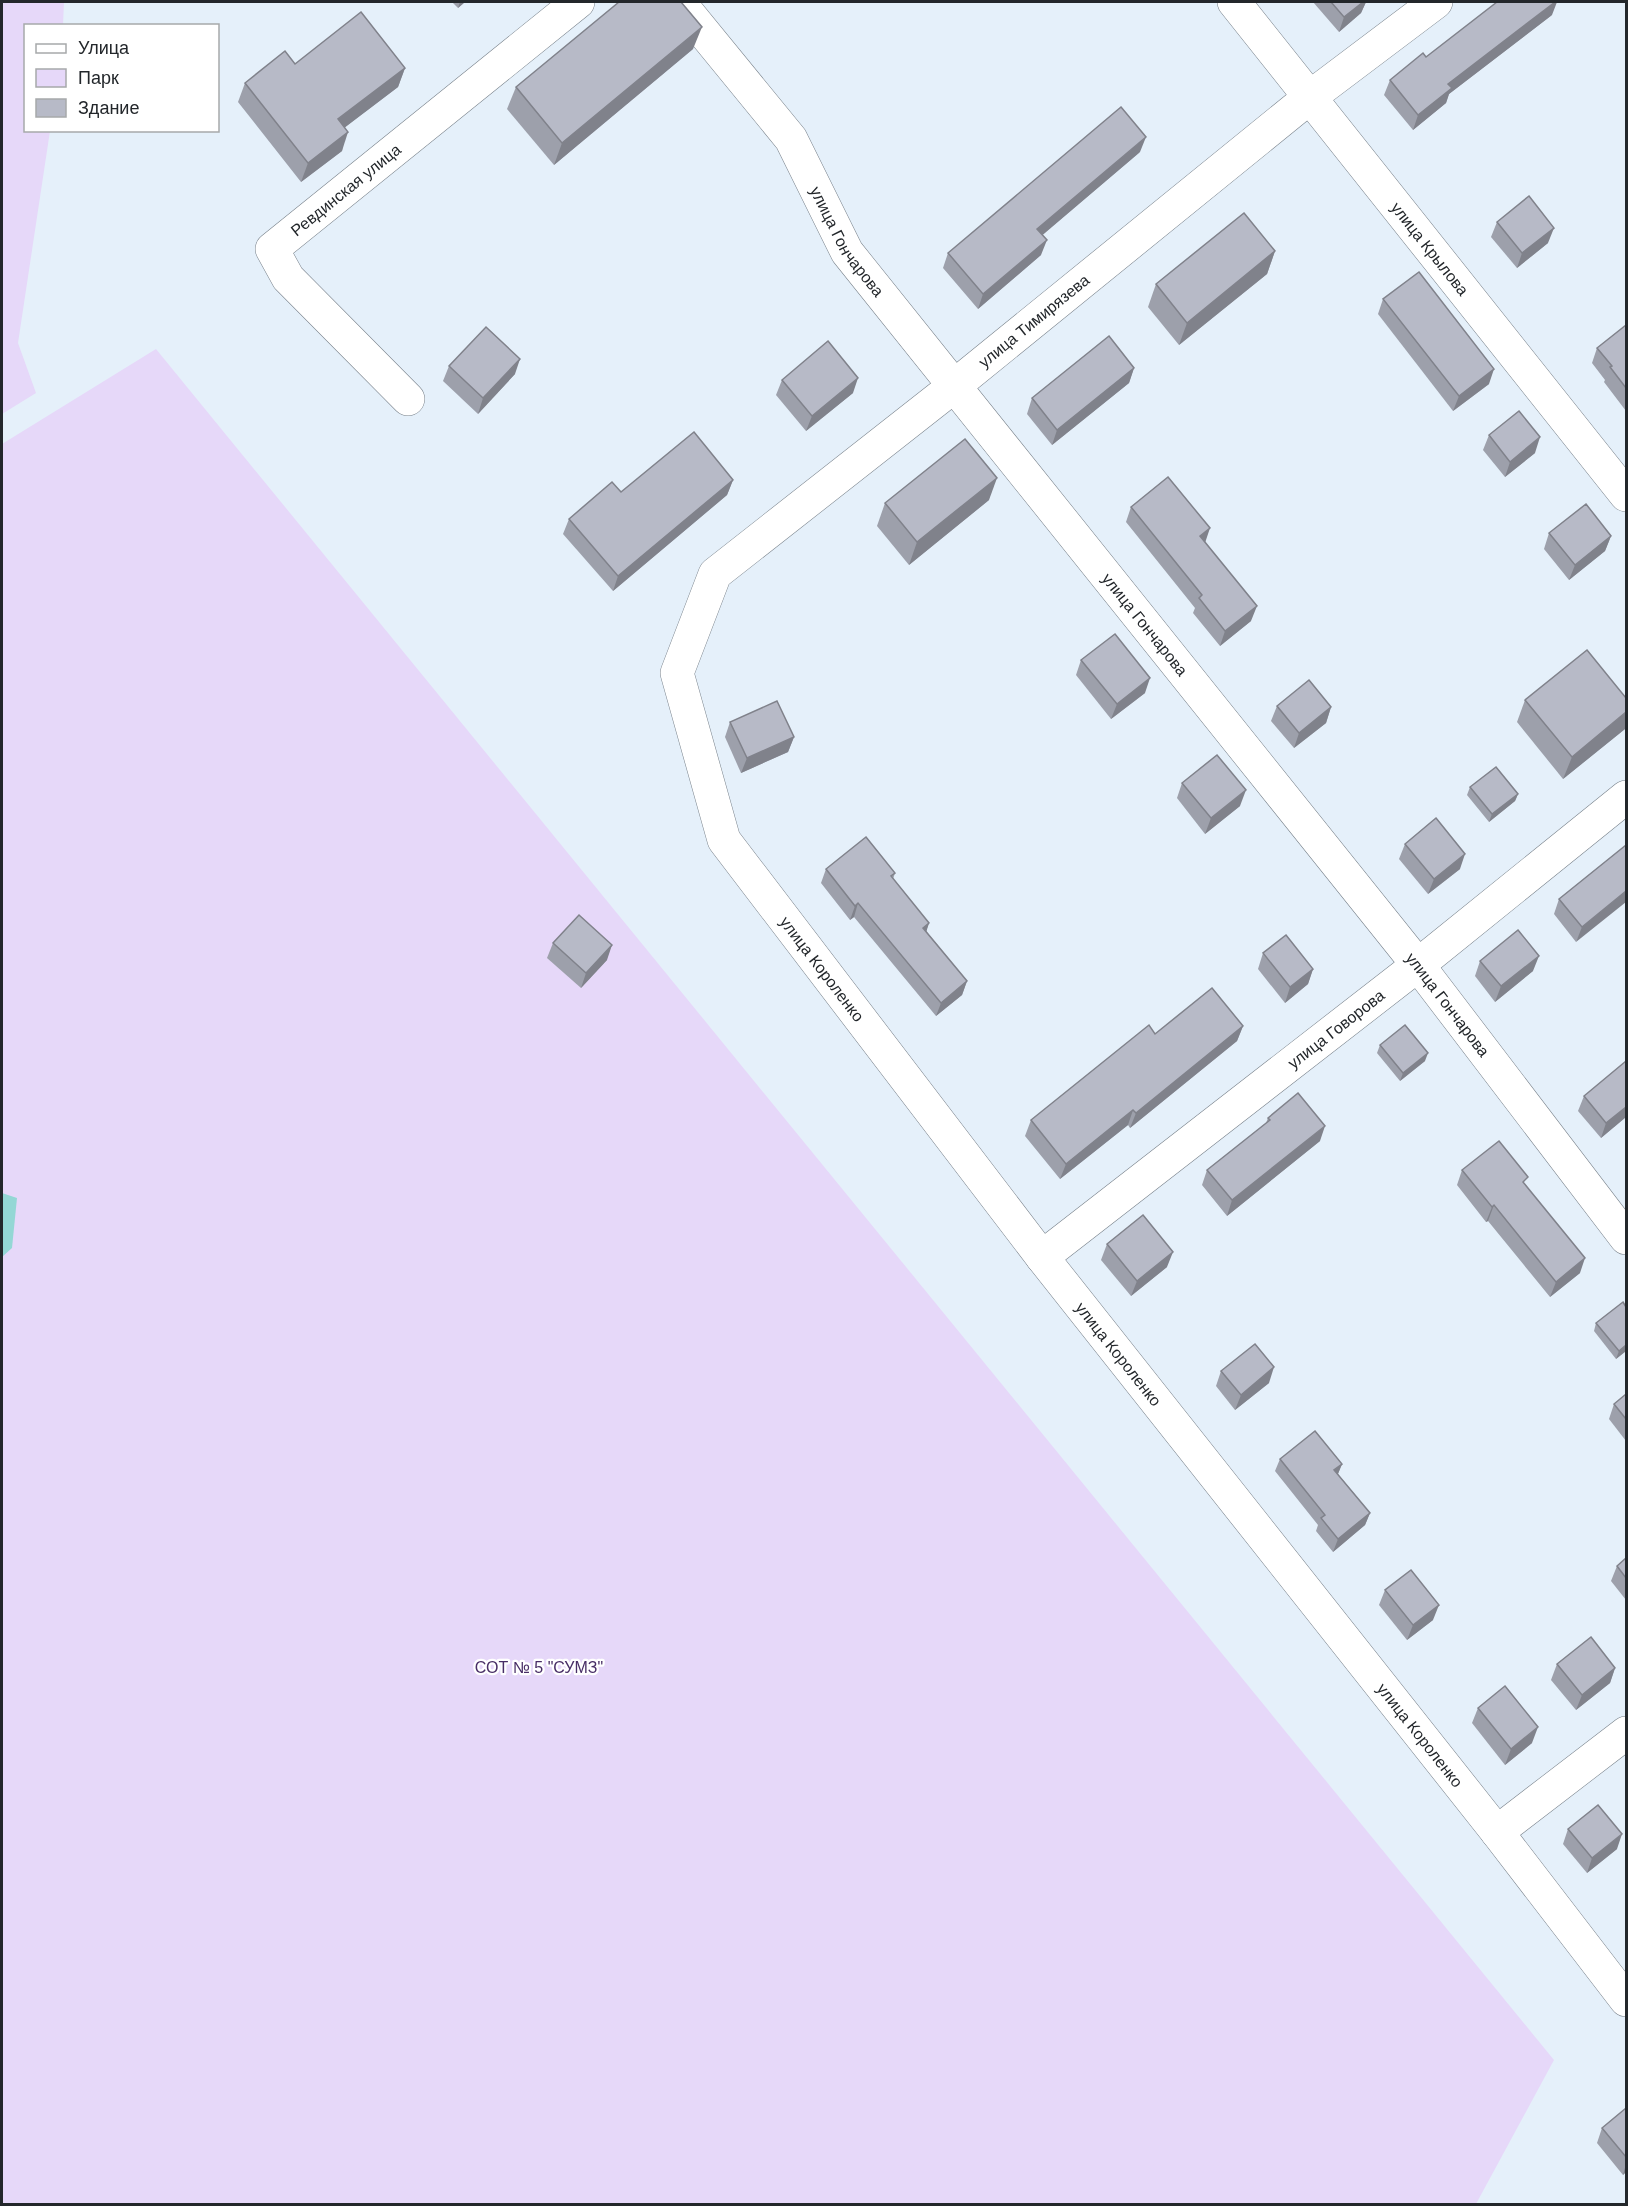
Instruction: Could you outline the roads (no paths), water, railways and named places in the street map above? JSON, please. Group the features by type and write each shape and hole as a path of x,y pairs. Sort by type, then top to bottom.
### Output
{"street":[{"name":"Ревдинская улица","path":"408,399 288,278 272,249 578,2"},
{"name":"улица Гончарова","path":"679,2 791,139 846,252 1418,965 1626,1238"},
{"name":"улица Крылова","path":"1234,2 1626,495"},
{"name":"улица Тимирязева","path":"677,673 715,574 953,387 1310,97 1436,2"},
{"name":"улица Короленко","path":"677,673 724,840 1042,1257 1497,1832 1626,2001"},
{"name":"улица Говорова","path":"1042,1257 1418,965 1626,797"},
{"path":"1497,1832 1626,1733"}],"park label":[{"name":"СОТ № 5 \"СУМЗ\"","path":"539,1667"}]}
